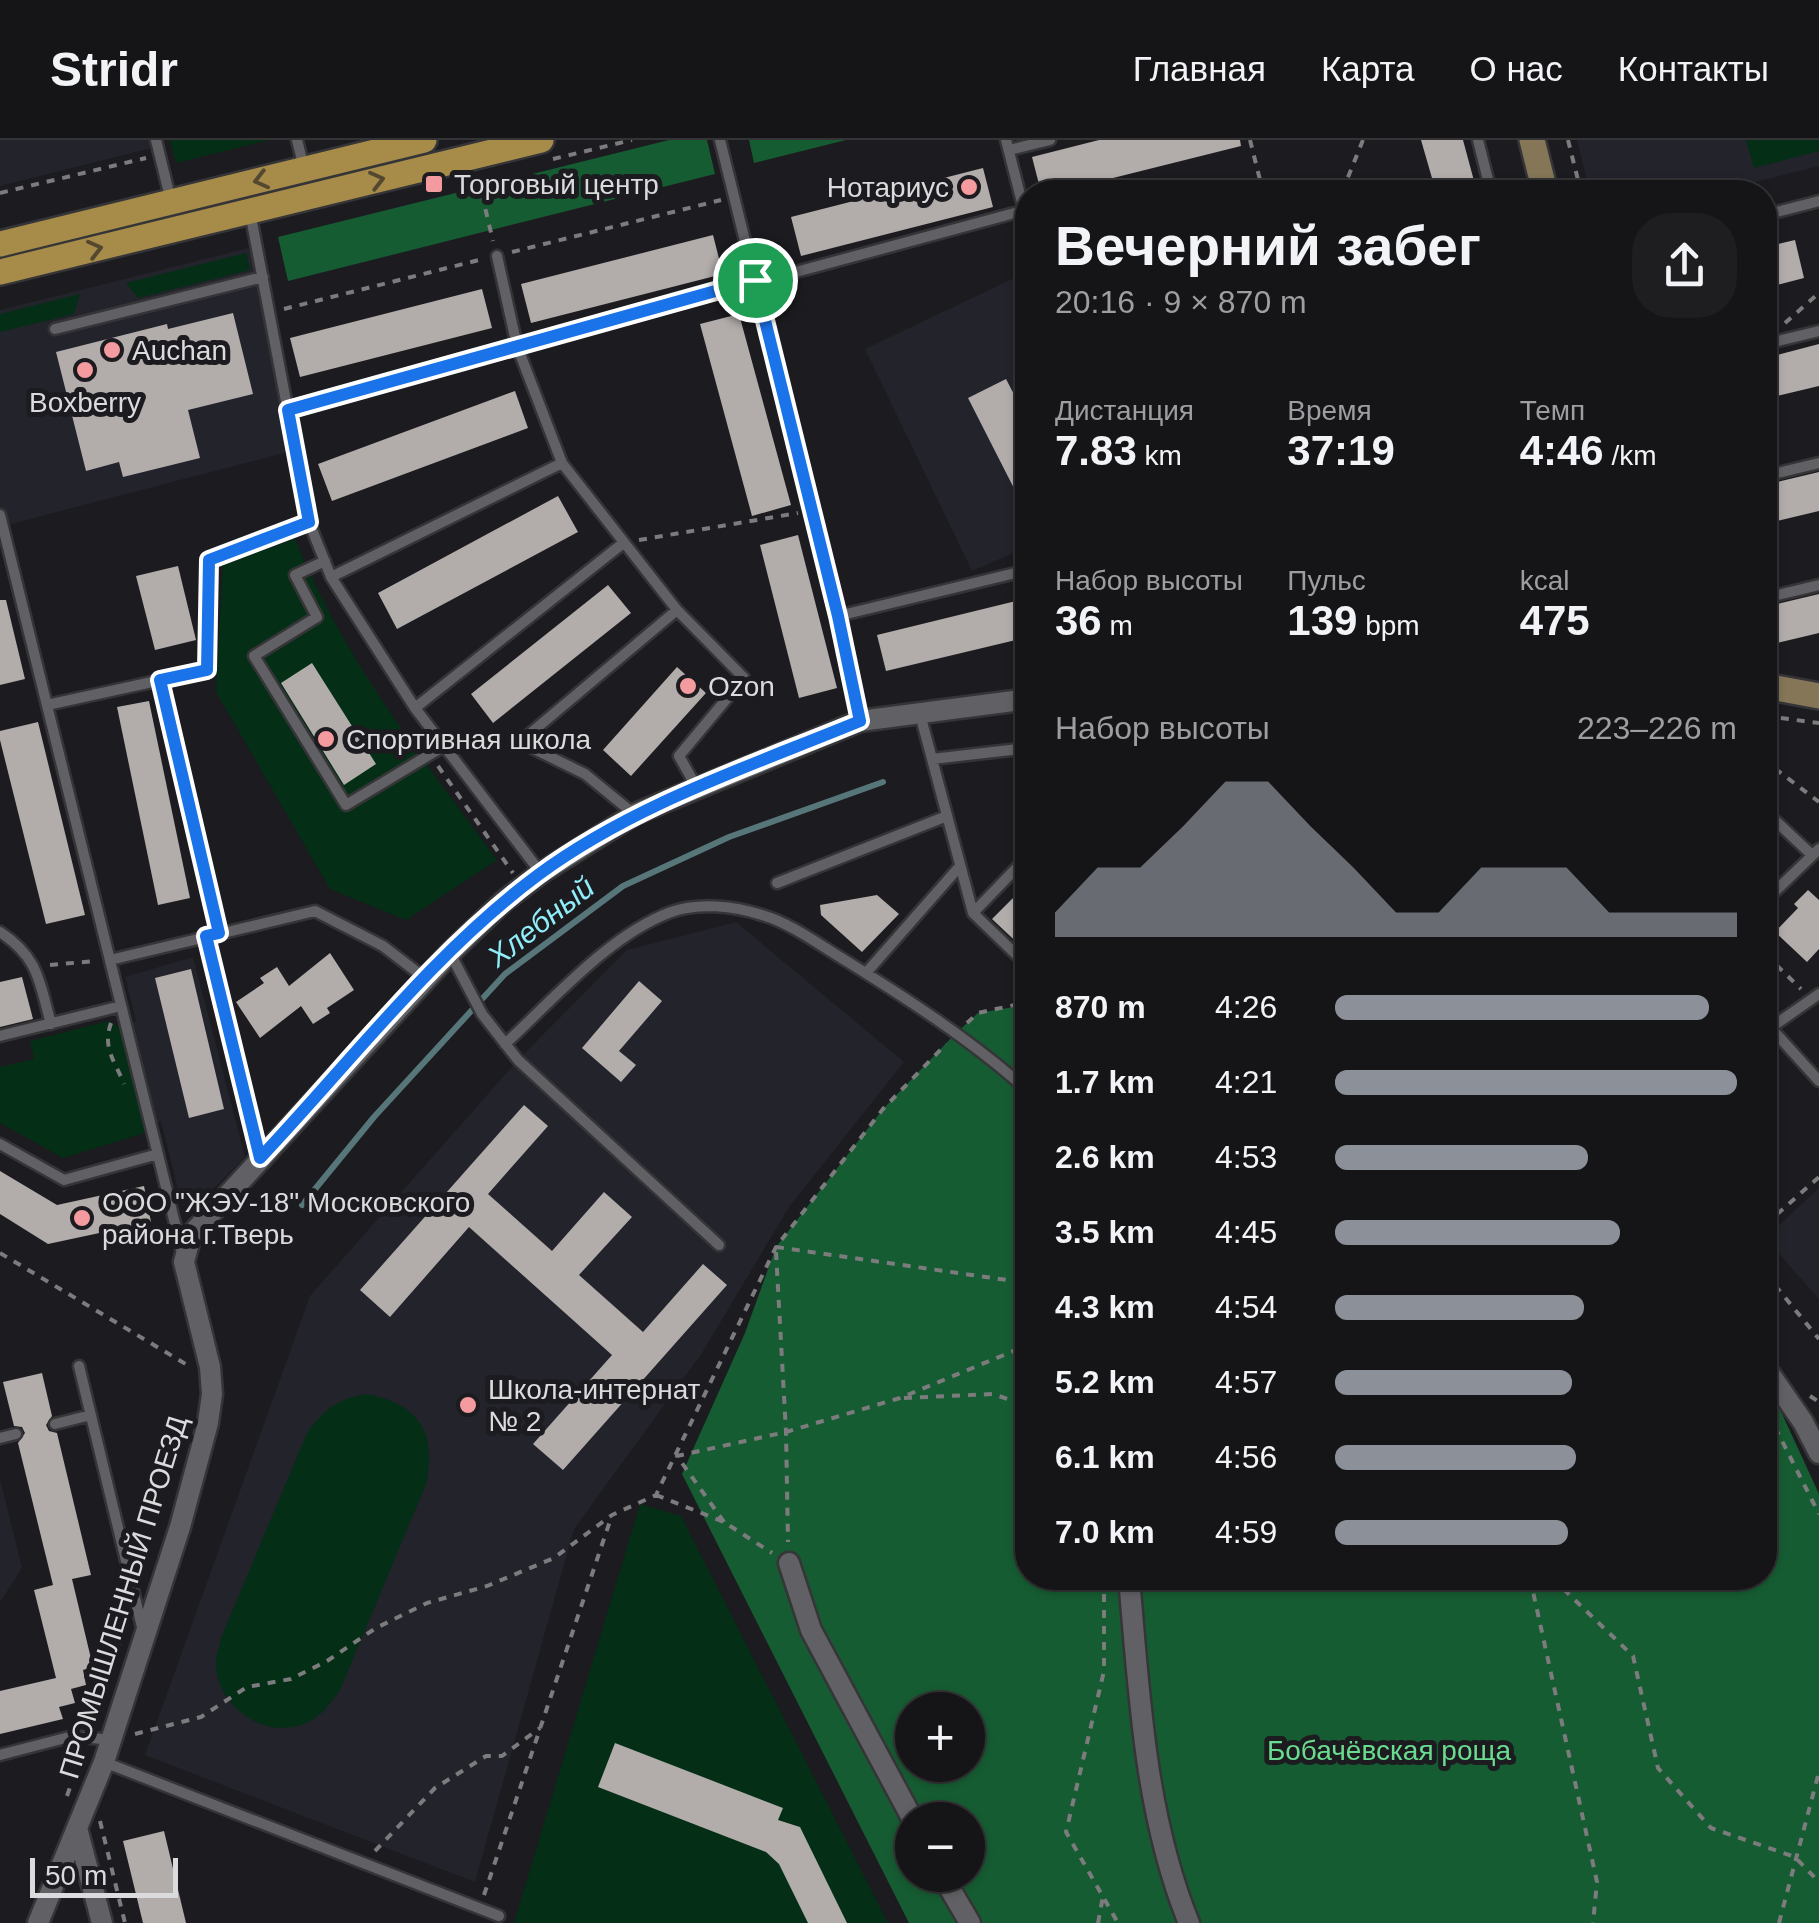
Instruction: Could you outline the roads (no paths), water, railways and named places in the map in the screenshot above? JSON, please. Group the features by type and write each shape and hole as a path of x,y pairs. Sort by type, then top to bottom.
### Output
{"main road":[{"path":"0,244 424,140"},
{"path":"0,272 541,140"},
{"path":"282,203 300,188 304,170"}],"street":[{"path":"1532,140 1542,180"},
{"path":"1777,688 1819,696"},
{"path":"184,1262 191,1235 260,1158 450,954 541,872 634,814 860,721 1015,701"},
{"name":"ПРОМЫШЛЕННЫЙ ПРОЕЗД","path":"38,1923 104,1762 180,1527 208,1423 212,1380 184,1262"},
{"path":"1777,1384 1819,1453"},
{"path":"788,1564 810,1630 903,1802"},
{"path":"1129,1590 1140,1704 1162,1833 1189,1923"},
{"path":"77,1828 102,1923"},
{"path":"952,1892 970,1923"}],"lane":[{"path":"156,140 172,202"},
{"path":"297,140 304,170"},
{"path":"720,140 838,616 860,721"},
{"path":"1015,180 1008,145 1050,140"},
{"path":"1478,140 1489,180"},
{"path":"1777,212 1819,201"},
{"path":"249,211 309,522 324,560 415,708 541,872"},
{"path":"288,410 755,280 1015,213"},
{"path":"496,256 517,346 562,464 676,610 744,678 679,756 697,788"},
{"path":"54,329 263,277"},
{"path":"1777,341 1819,331"},
{"path":"1777,473 1819,463"},
{"path":"332,578 562,464"},
{"path":"0,514 184,1262"},
{"path":"47,705 207,670 209,560 309,522"},
{"path":"415,708 622,544"},
{"path":"324,560 294,575 318,618 254,656 346,805 444,746"},
{"path":"838,616 1015,573"},
{"path":"1777,595 1819,585"},
{"path":"634,814 584,774 520,742 676,610"},
{"path":"160,680 219,933"},
{"path":"920,713 972,913 1015,954"},
{"path":"932,759 1015,749"},
{"path":"777,883 947,816"},
{"path":"1777,821 1816,852 1777,889"},
{"path":"866,973 960,866"},
{"path":"972,913 1015,869"},
{"path":"505,1044 617,942 642,925 675,910 727,907 765,915 866,973 1015,1080"},
{"path":"110,960 314,911 383,946 426,979"},
{"path":"0,932 16,942 36,967 50,1024"},
{"path":"206,936 260,1158"},
{"path":"450,954 482,1014 518,1060 719,1244"},
{"path":"1777,1023 1815,996"},
{"path":"0,1036 121,1006"},
{"path":"1777,1039 1819,1081"},
{"path":"0,1144 64,1180 158,1154"},
{"path":"79,1366 144,1634"},
{"path":"54,1424 91,1415"},
{"path":"0,1438 16,1434"},
{"path":"0,1755 73,1736 110,1740"},
{"path":"104,1762 499,1916"}],"waterway":[{"name":"Хлебный","path":"302,1205 374,1117 505,974 623,886 729,837 883,782"}],"place":[{"name":"Торговый центр","path":"434,184"},
{"name":"Нотариус","path":"969,187"},
{"name":"Auchan","path":"112,350"},
{"name":"Boxberry","path":"85,370"},
{"name":"Ozon","path":"688,686"},
{"name":"Спортивная школа","path":"326,739"},
{"name":"ООО \"ЖЭУ-18\" Московского района г.Тверь","path":"82,1218"},
{"name":"Школа-интернат № 2","path":"468,1405"}],"park label":[{"name":"Бобачёвская роща","path":"1389,1750"}]}
